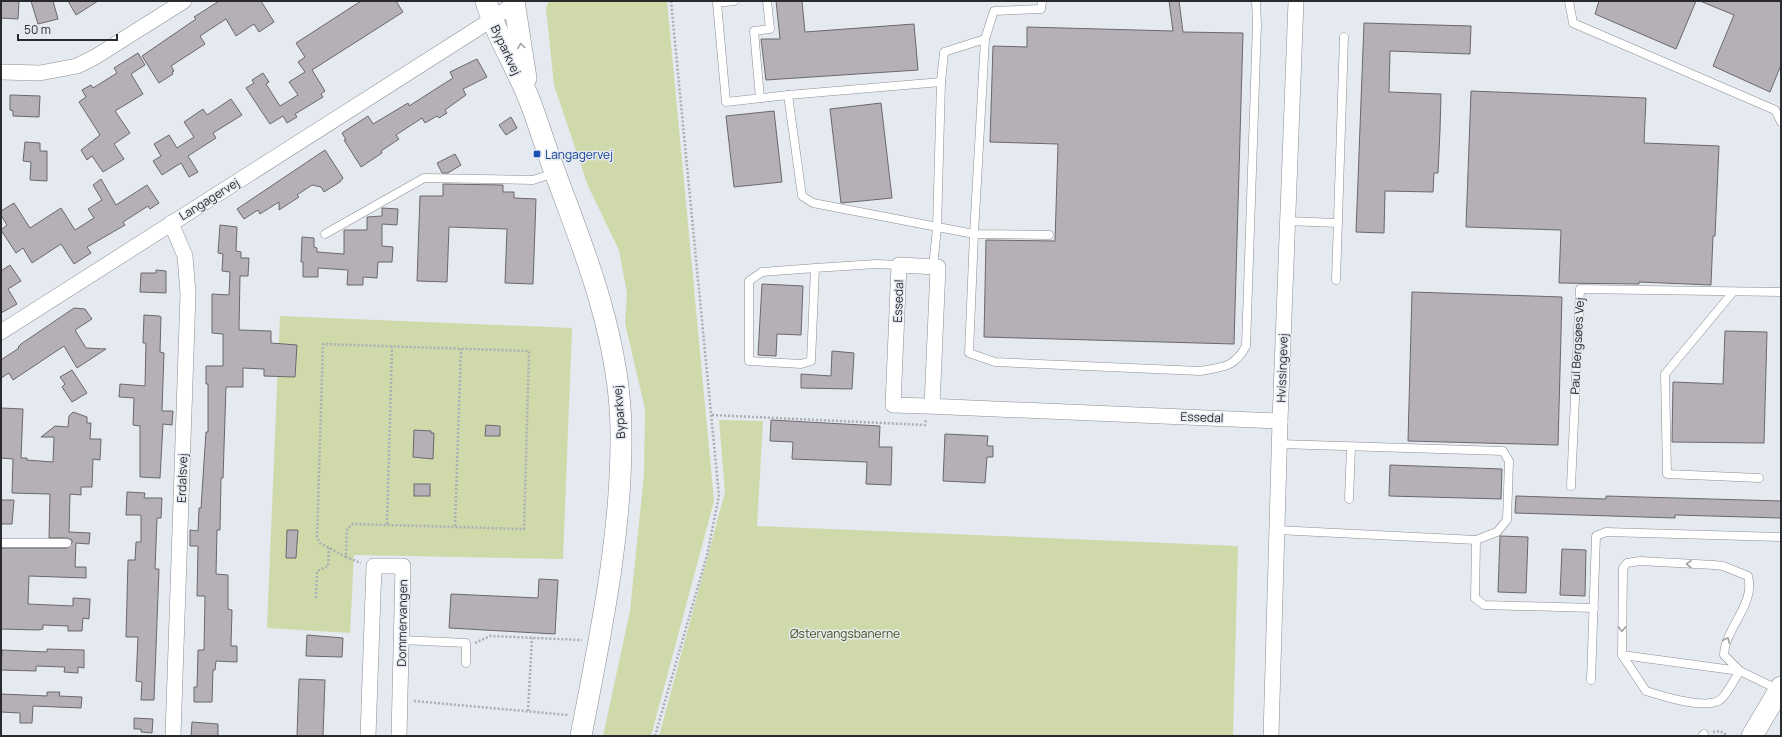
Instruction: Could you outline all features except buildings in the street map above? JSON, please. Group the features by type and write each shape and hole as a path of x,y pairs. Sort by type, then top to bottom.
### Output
{"street":[{"path":"1,72 40,73 77,66 96,57 184,1"},
{"name":"Hvissingevej","path":"1271,736 1279,444 1296,1"},
{"name":"Langagervej","path":"1,332 171,223 489,10 516,2"},
{"name":"Byparkvej","path":"516,2 529,98"},
{"name":"Byparkvej","path":"489,10 529,98 576,229 600,301 618,390 621,431 620,476 610,577 583,726"},
{"name":"Erdalsvej","path":"171,223 185,256 188,294 173,736"},
{"name":"Essedal","path":"933,267 899,265 894,405 1280,421"},
{"path":"929,406 938,267 933,267"},
{"path":"368,736 374,566"},
{"name":"Dommervangen","path":"374,566 403,566 399,736"},
{"path":"1752,736 1779,695"}],"lane":[{"path":"734,1 717,3 726,102 788,95 941,82"},
{"path":"760,98 754,31 770,29 767,1"},
{"path":"1042,1 1041,9 994,11 985,39 969,353 995,362 1200,371 1226,366 1239,357 1246,346 1257,24 1256,1"},
{"path":"1569,1 1573,23 1775,110 1781,122"},
{"path":"1336,280 1344,37"},
{"path":"933,267 936,228 941,82 944,52 985,39"},
{"path":"788,95 802,196 813,204 974,234 1049,235"},
{"path":"325,234 424,178 533,180 555,173"},
{"path":"1287,222 1338,223"},
{"path":"815,268 811,361 801,364 748,361 748,281 762,272 815,268 876,264 899,265"},
{"name":"Paul Bergsøes Vej","path":"1571,486 1580,289 1781,292"},
{"path":"1733,292 1665,374 1668,474 1759,478"},
{"path":"1277,530 1476,540 1497,532 1507,520 1509,461 1503,451 1279,444"},
{"path":"1349,499 1351,447"},
{"path":"1591,680 1596,536 1606,532 1781,537"},
{"path":"1476,540 1475,598 1484,605 1594,608"},
{"path":"1,543 67,543"},
{"path":"1740,671 1720,700 1708,704 1678,700 1646,691 1622,654 1623,568 1626,563 1640,561 1724,566 1748,576 1750,582 1749,593 1724,648 1724,655 1740,671 1779,695"},
{"path":"402,640 466,643 466,663"},
{"path":"1622,654 1740,671"}],"path":[{"path":"656,736 707,555 720,496 671,1"},
{"path":"346,557 346,533 349,526 357,523 524,529 529,351 323,344 316,534 319,541 329,548 346,557 363,564 374,566"},
{"path":"387,524 392,347"},
{"path":"455,526 461,349"},
{"path":"712,415 925,426 929,406"},
{"path":"316,598 317,571 328,566 329,548"},
{"path":"466,643 477,643 490,636 598,641"},
{"path":"528,711 532,638"},
{"path":"400,699 528,711 583,726"},
{"path":"1703,735 1720,731 1728,736"}],"green space":[{"path":"549,1 667,1 714,501 651,736 603,736 630,611 644,474 645,409 625,323 627,293 619,250 588,186 554,85 546,8"},
{"path":"280,316 572,328 563,559 354,555 350,633 267,628"},
{"name":"Østervangsbanerne","path":"719,420 763,421 757,526 1238,546 1233,736 659,736 725,492"}],"place":[{"name":"Langagervej","path":"537,154"}]}
